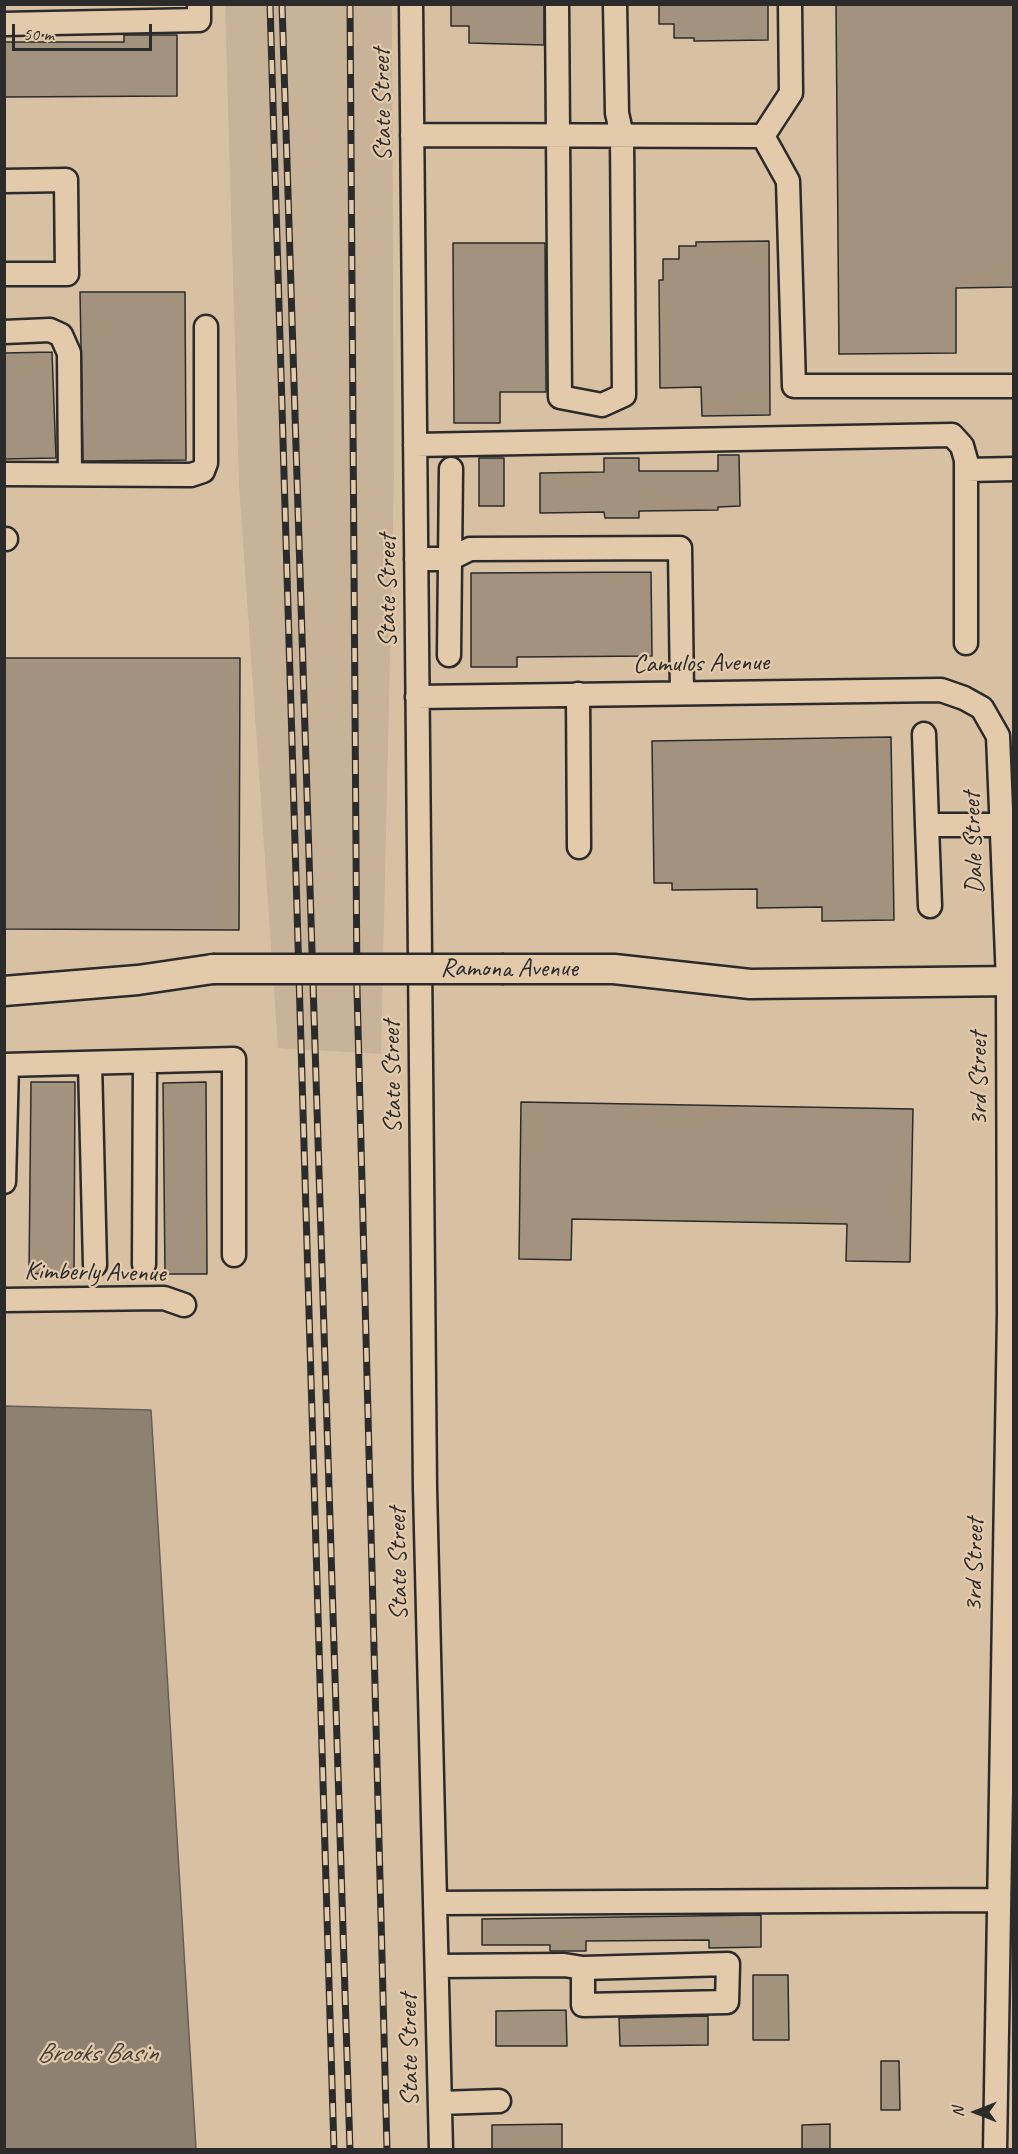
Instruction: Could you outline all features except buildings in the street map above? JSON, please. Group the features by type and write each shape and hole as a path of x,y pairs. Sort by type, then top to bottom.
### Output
{"main road":[{"name":"Ramona Avenue","path":"4,991 138,980 213,969 614,969 750,984 1011,981"}],"street":[{"path":"4,24 200,20 199,4"},
{"name":"State Street","path":"411,4 425,1488 441,2150"},
{"path":"557,4 560,397 602,405 624,395 622,136 617,113 615,4"},
{"path":"763,136 791,93 790,4"},
{"path":"412,135 763,136"},
{"path":"763,136 788,181 794,386 1014,386"},
{"path":"4,181 66,180 67,274 4,274"},
{"path":"4,474 191,475 203,471 206,463 206,327"},
{"path":"4,332 50,330 61,335 69,353 70,474"},
{"path":"415,445 952,435 962,446 966,470 966,644"},
{"path":"966,470 1014,469"},
{"path":"449,655 451,470"},
{"path":"416,559 450,559 470,549 680,548 682,693"},
{"name":"Camulos Avenue","path":"417,697 941,690 964,698 982,708"},
{"path":"578,694 579,847"},
{"name":"Dale Street","path":"982,708 998,736 1011,981"},
{"path":"924,734 930,906"},
{"path":"927,825 1002,825"},
{"name":"3rd Street","path":"995,2150 1006,1972 999,1900 1008,1555 1011,981"},
{"path":"4,1182 6,1065 234,1059 234,1255"},
{"path":"144,1264 145,1062"},
{"path":"90,1063 94,1265"},
{"name":"Kimberly Avenue","path":"4,1300 164,1298 184,1305"},
{"path":"435,1903 999,1900"},
{"path":"437,1966 564,1965 583,1968 728,1964 727,2002 584,2005 583,1968"},
{"path":"440,2103 499,2101"}],"shaded area":[{"path":"225,5 392,5 394,479 381,1054 278,1048 239,484"}],"water":[{"name":"Brooks Basin","path":"5,1406 151,1410 196,2149 5,2149"}],"railway":[{"path":"270,4 334,2150"},
{"path":"282,4 350,2150"},
{"path":"350,4 357,989 387,2150"}]}
